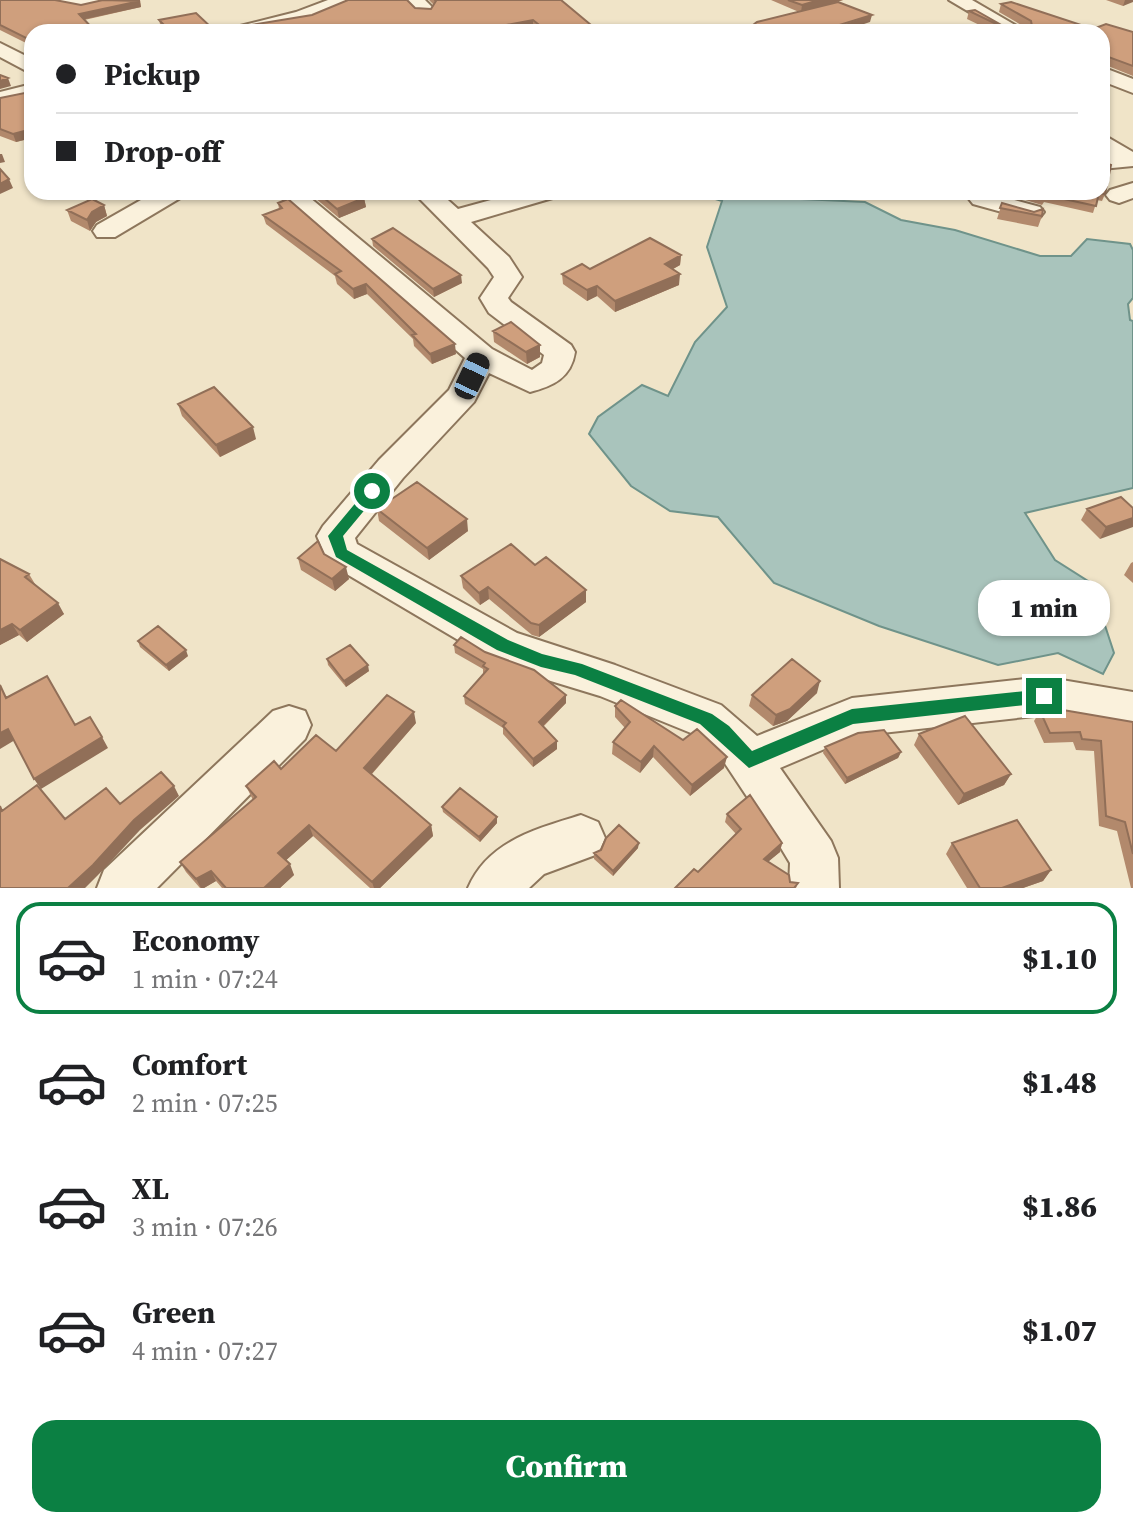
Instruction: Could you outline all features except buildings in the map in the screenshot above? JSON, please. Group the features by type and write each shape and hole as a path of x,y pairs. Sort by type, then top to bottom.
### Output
{"street":[{"path":"64,0 74,3 98,0"},
{"path":"271,24 344,0"},
{"path":"958,0 1002,24"},
{"path":"2,50 24,63"},
{"path":"1110,77 1133,87"},
{"path":"0,99 24,92"},
{"path":"1110,147 1131,162"},
{"path":"1110,162 1131,162"},
{"path":"106,231 159,200"},
{"path":"297,200 481,356 530,382 549,376 559,364 560,352 499,307 494,298 508,277 499,263 433,200"},
{"path":"453,219 519,200"},
{"path":"984,200 1031,212"},
{"path":"481,356 463,395 391,469 336,536 341,553 502,645 541,661 602,678 706,719 723,731 749,760 814,858 814,888"},
{"path":"749,760 852,717 1044,696 1133,711"},
{"path":"122,888 289,725"},
{"path":"493,888 529,855 581,838"}],"water":[{"path":"719,200 865,202 901,220 955,230 1040,256 1071,256 1087,239 1130,244 1133,250 1133,298 1128,304 1130,320 1133,321 1133,488 1025,513 1055,560 1091,583 1114,653 1103,674 1058,653 998,665 879,626 774,583 718,517 670,511 631,486 589,434 598,417 642,385 668,396 695,342 727,307 707,247 722,201"}],"route":[{"path":"372,491 336,536 341,553 502,645 541,661 576,669 706,719 723,731 749,760 852,717 1044,696"}]}
